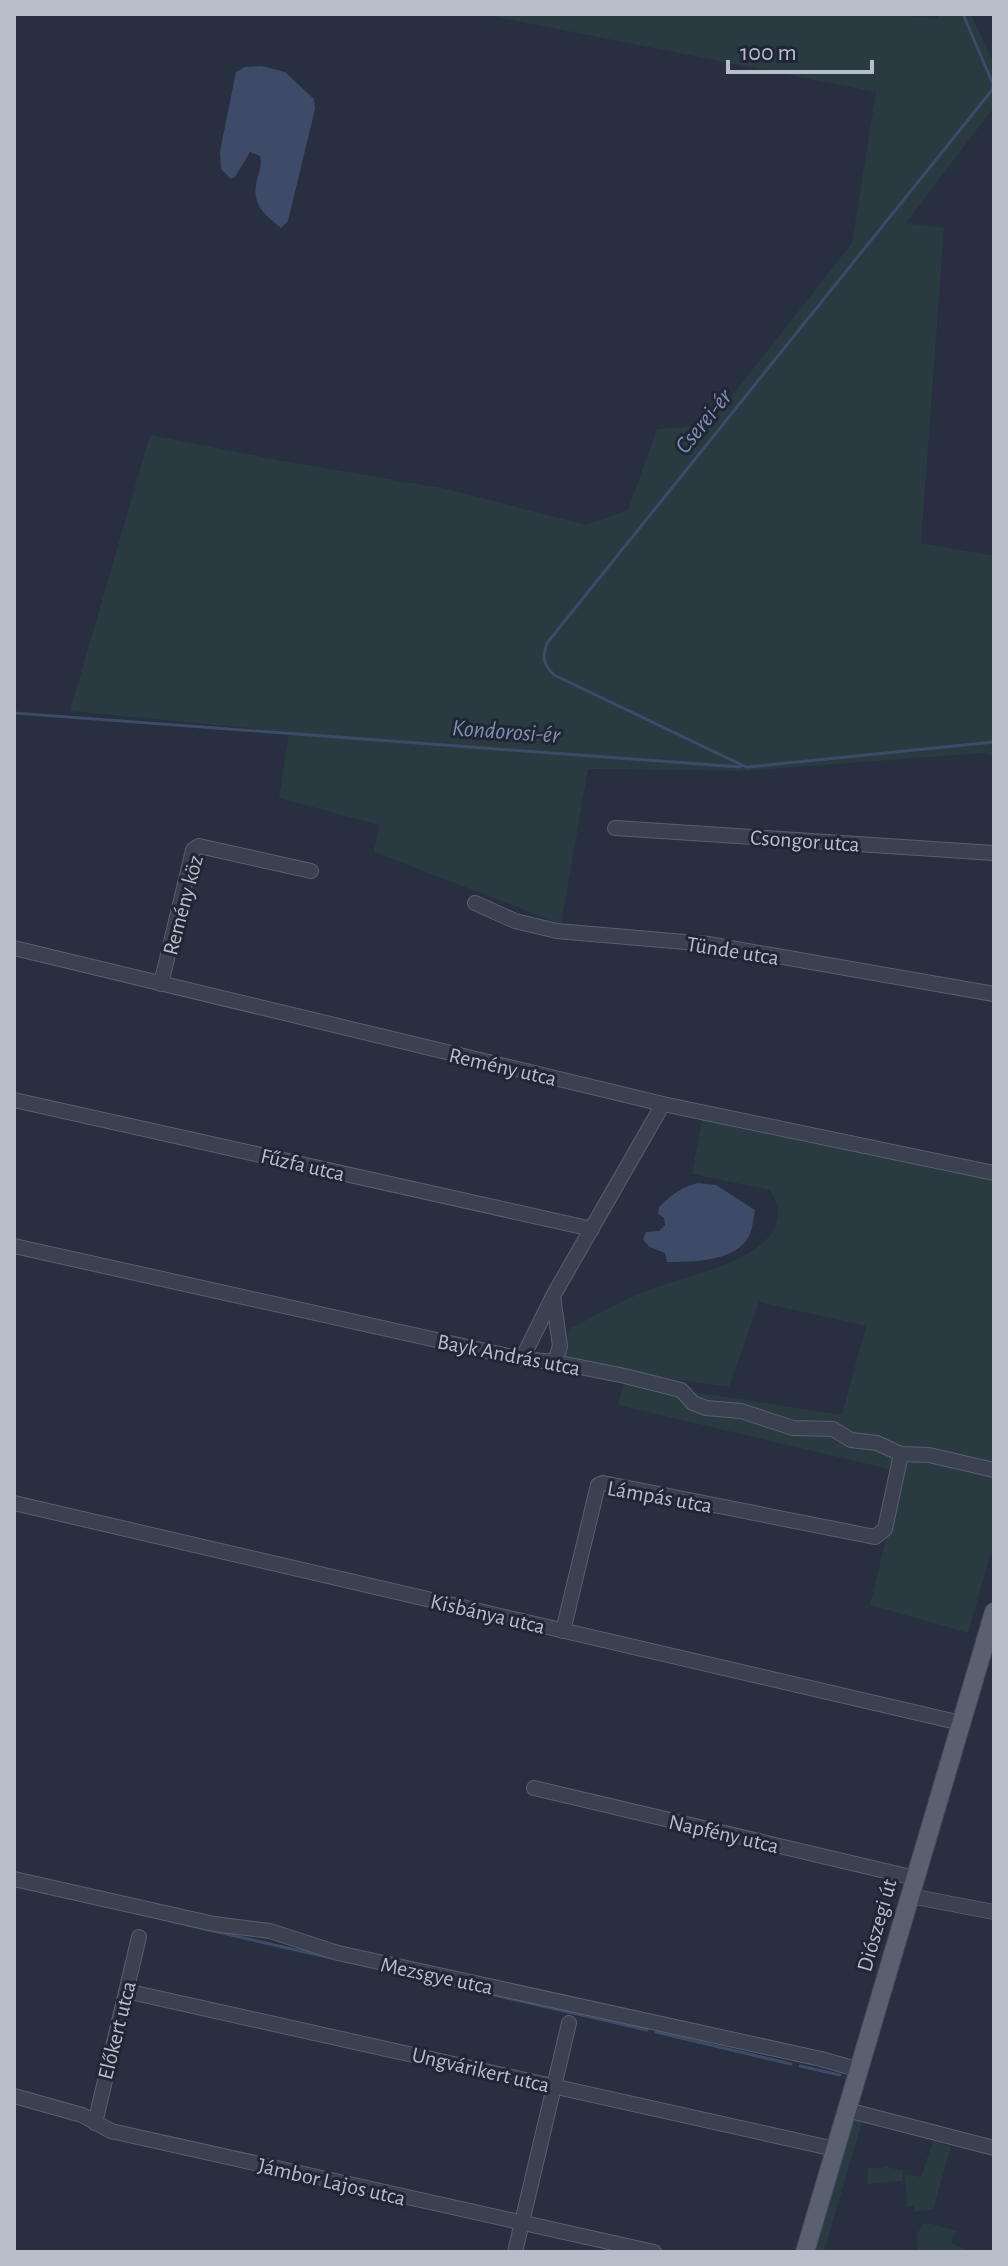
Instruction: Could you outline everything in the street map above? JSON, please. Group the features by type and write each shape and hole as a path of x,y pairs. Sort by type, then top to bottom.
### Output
{"main road":[{"name":"Diószegi út","path":"805,2252 994,1612"}],"street":[{"name":"Csongor utca","path":"615,828 994,853"},
{"name":"Remény köz","path":"161,984 193,850 199,846 311,871"},
{"name":"Tünde utca","path":"475,903 515,921 557,931 708,944 994,994"},
{"name":"Remény utca","path":"14,948 663,1104 994,1173"},
{"name":"Fűzfa utca","path":"14,1100 592,1229"},
{"path":"522,1359 553,1296 663,1104"},
{"name":"Bayk András utca","path":"14,1246 522,1359 555,1362 681,1390 693,1403 706,1408 741,1411 793,1428 833,1429 851,1440 877,1443 901,1454 929,1455 994,1470"},
{"path":"553,1296 560,1346 555,1362"},
{"name":"Lámpás utca","path":"563,1631 598,1485 603,1483 869,1537 881,1535 885,1529 901,1454"},
{"name":"Kisbánya utca","path":"14,1503 961,1723"},
{"name":"Napfény utca","path":"534,1788 912,1887 994,1912"},
{"name":"Mezsgye utca","path":"14,1879 214,1924 270,1931 338,1953 806,2055 860,2070"},
{"name":"Előkert utca","path":"95,2123 139,1937"},
{"name":"Ungvárikert utca","path":"126,1991 835,2149"},
{"path":"515,2252 569,2023"},
{"name":"Jámbor Lajos utca","path":"14,2096 82,2115 111,2131 654,2252"},
{"path":"847,2110 993,2148"}],"shaded area":[{"path":"481,14 893,14 939,19 938,14 971,14 994,64 994,107 906,223 944,228 921,543 994,556 994,756 983,753 745,771 588,769 561,924 374,852 379,825 279,798 289,732 70,711 150,435 447,489 586,525 628,510 657,429 709,425 852,243 876,92"},
{"path":"703,1115 994,1177 994,1542 968,1633 870,1605 902,1472 618,1405 624,1381 842,1415 866,1326 759,1302 729,1387 557,1363 571,1328 643,1292 740,1257 760,1245 774,1230 778,1212 770,1190 692,1174"},
{"path":"855,2118 862,2122 824,2252 811,2252"},
{"path":"933,2141 951,2147 933,2209 914,2212 914,2206 907,2207 905,2174 921,2177"},
{"path":"884,2166 904,2171 902,2181 867,2184 868,2168"},
{"path":"923,2224 956,2231 951,2243 971,2252 918,2252 917,2234"}],"water":[{"path":"262,66 285,72 314,99 315,109 288,221 281,228 263,212 257,200 260,156 250,152 231,179 221,169 220,151 236,72 245,67"},
{"path":"698,1183 716,1185 755,1210 750,1233 743,1245 724,1256 701,1261 667,1262 665,1253 650,1247 643,1240 646,1232 659,1231 665,1225 664,1218 658,1214 659,1207 676,1192"}],"waterway":[{"name":"Cserei-ér","path":"746,767 554,675 544,660 545,648 992,90 993,84 963,14"},
{"name":"Kondorosi-ér","path":"14,713 740,767"},
{"name":"Kondorosi-ér","path":"748,767 994,742"},
{"path":"170,1921 179,1923"},
{"path":"187,1925 331,1958"},
{"path":"407,1975 647,2030"},
{"path":"656,2032 791,2064"},
{"path":"800,2066 840,2075"}]}
